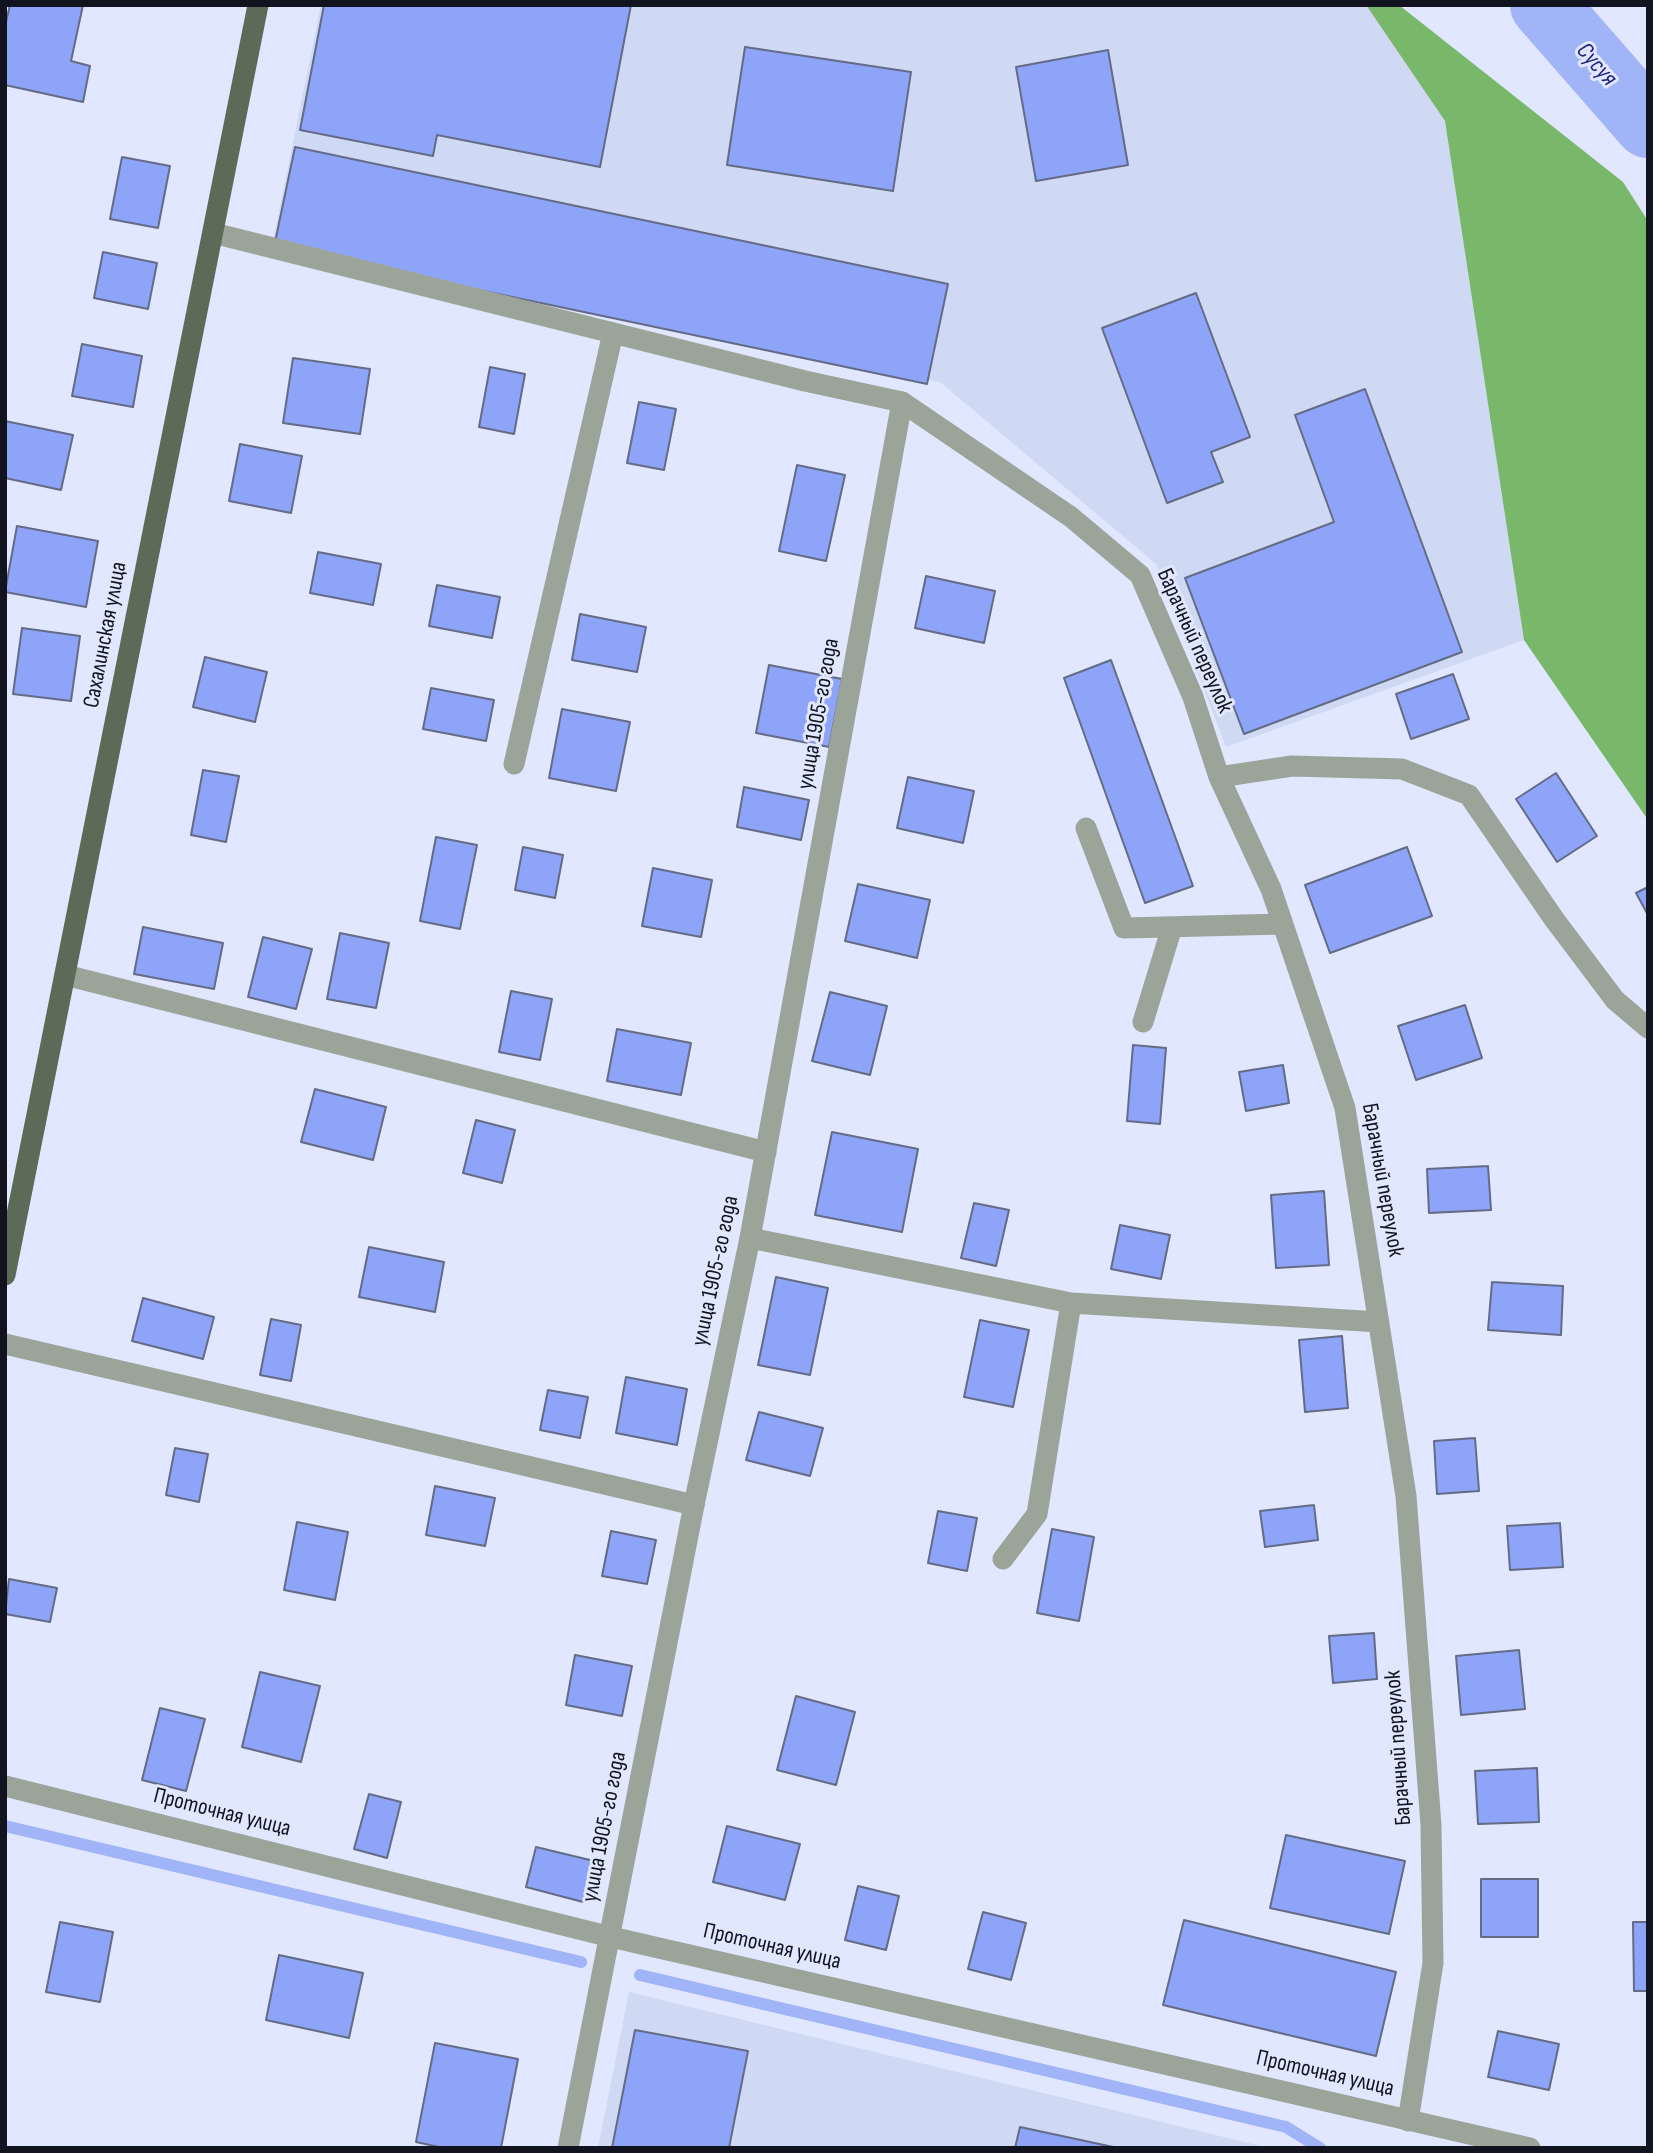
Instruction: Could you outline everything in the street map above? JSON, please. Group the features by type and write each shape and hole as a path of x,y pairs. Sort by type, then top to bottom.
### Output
{"main road":[{"name":"Сахалинская улица","path":"5,1275 258,5"}],"street":[{"path":"213,233 805,381 902,402"},
{"path":"514,764 613,333"},
{"name":"Барачный переулок","path":"902,402 1071,517 1140,575 1193,697 1219,777 1271,889 1345,1108 1406,1496 1431,1825 1433,1962 1408,2120"},
{"name":"улица 1905-го года","path":"568,2148 694,1505 750,1238 902,402"},
{"path":"1219,777 1292,766 1402,769 1469,795 1554,919 1615,1000 1648,1028"},
{"path":"1086,828 1124,928 1282,924"},
{"path":"1143,1022 1172,927"},
{"path":"65,975 766,1152"},
{"path":"750,1238 1071,1303 1378,1322"},
{"path":"1003,1559 1037,1514 1071,1303"},
{"path":"5,1344 694,1505"},
{"name":"Проточная улица","path":"5,1786 611,1937 1530,2148"}],"shaded area":[{"path":"321,5 1366,5 1445,121 1524,640 1226,747 1156,564 940,382 272,245"},
{"path":"629,1992 1269,2148 598,2148"}],"green space":[{"path":"1366,5 1399,5 1623,182 1648,221 1648,820 1524,640 1445,121"}],"building":[{"path":"10,5 83,5 71,61 90,66 83,102 5,85 5,26"},
{"path":"324,5 631,5 600,167 437,135 433,156 300,130"},
{"path":"745,47 911,72 893,191 727,165"},
{"path":"1108,50 1128,165 1036,181 1016,67"},
{"path":"295,147 948,284 927,384 274,247"},
{"path":"122,157 170,166 158,228 110,219"},
{"path":"103,252 157,263 148,309 94,298"},
{"path":"1196,293 1250,437 1211,452 1223,482 1167,503 1102,328"},
{"path":"82,344 142,356 133,407 72,396"},
{"path":"293,358 370,369 360,434 283,423"},
{"path":"490,367 525,374 514,434 479,427"},
{"path":"1365,389 1462,652 1244,734 1185,578 1334,522 1295,415"},
{"path":"639,402 676,409 664,470 627,463"},
{"path":"5,421 73,435 61,490 5,478"},
{"path":"240,444 302,456 291,513 229,501"},
{"path":"797,465 845,475 826,561 779,551"},
{"path":"17,526 98,541 86,607 5,592"},
{"path":"318,552 381,564 373,605 310,593"},
{"path":"926,576 995,591 984,643 915,628"},
{"path":"437,585 500,597 492,638 429,626"},
{"path":"580,614 646,627 637,672 572,660"},
{"path":"22,628 80,636 71,701 13,694"},
{"path":"205,657 267,672 255,722 193,707"},
{"path":"1111,660 1193,886 1145,903 1064,678"},
{"path":"769,665 842,679 829,747 756,733"},
{"path":"1453,674 1469,719 1411,739 1396,694"},
{"path":"431,688 494,700 486,741 423,729"},
{"path":"562,709 630,722 616,791 549,778"},
{"path":"203,770 239,776 226,842 191,835"},
{"path":"1556,773 1597,836 1557,862 1516,799"},
{"path":"908,777 974,791 963,843 897,828"},
{"path":"744,787 809,800 801,840 737,827"},
{"path":"436,837 477,845 460,929 420,921"},
{"path":"523,847 563,855 555,898 515,890"},
{"path":"1407,847 1432,916 1330,953 1305,885"},
{"path":"653,868 712,880 701,937 642,926"},
{"path":"858,884 930,900 917,958 845,941"},
{"path":"1648,887 1648,915 1636,893"},
{"path":"143,927 223,943 214,989 134,974"},
{"path":"340,933 389,943 376,1008 327,999"},
{"path":"263,937 312,949 296,1009 248,997"},
{"path":"511,991 552,999 540,1060 499,1052"},
{"path":"830,992 887,1006 870,1075 812,1061"},
{"path":"1465,1005 1482,1058 1416,1080 1398,1026"},
{"path":"617,1029 691,1043 681,1095 607,1081"},
{"path":"1133,1045 1166,1048 1160,1124 1127,1121"},
{"path":"1283,1065 1289,1103 1246,1111 1239,1072"},
{"path":"315,1089 386,1107 373,1160 301,1142"},
{"path":"476,1120 515,1130 502,1183 463,1173"},
{"path":"832,1132 918,1149 902,1232 815,1215"},
{"path":"1488,1166 1491,1210 1429,1213 1427,1169"},
{"path":"1324,1191 1329,1265 1276,1268 1271,1195"},
{"path":"974,1203 1009,1210 996,1266 961,1258"},
{"path":"1120,1225 1170,1235 1161,1279 1111,1269"},
{"path":"369,1247 444,1262 435,1312 359,1297"},
{"path":"776,1277 828,1288 810,1375 758,1365"},
{"path":"1492,1282 1563,1286 1561,1335 1488,1330"},
{"path":"143,1298 214,1317 203,1359 132,1341"},
{"path":"271,1319 301,1325 291,1381 260,1375"},
{"path":"980,1320 1029,1330 1013,1407 964,1397"},
{"path":"1342,1336 1348,1408 1305,1412 1299,1340"},
{"path":"626,1377 687,1389 677,1445 616,1433"},
{"path":"548,1390 588,1397 580,1438 540,1430"},
{"path":"759,1412 823,1428 810,1476 746,1460"},
{"path":"1475,1438 1479,1491 1437,1494 1434,1441"},
{"path":"175,1448 208,1454 199,1502 166,1495"},
{"path":"435,1486 495,1498 485,1546 426,1535"},
{"path":"1314,1505 1318,1540 1265,1547 1260,1511"},
{"path":"938,1511 977,1518 967,1571 928,1563"},
{"path":"297,1522 348,1532 335,1600 284,1590"},
{"path":"1560,1523 1563,1567 1510,1570 1507,1526"},
{"path":"1052,1529 1094,1537 1079,1621 1037,1613"},
{"path":"611,1531 656,1540 647,1584 602,1576"},
{"path":"9,1579 57,1588 50,1622 5,1614"},
{"path":"1374,1633 1377,1679 1333,1683 1329,1636"},
{"path":"1519,1650 1525,1709 1461,1715 1456,1656"},
{"path":"575,1655 632,1666 622,1716 566,1705"},
{"path":"260,1672 320,1686 301,1762 242,1747"},
{"path":"796,1696 855,1712 836,1785 777,1770"},
{"path":"160,1708 205,1719 186,1791 142,1780"},
{"path":"1537,1768 1539,1822 1478,1824 1475,1771"},
{"path":"369,1794 401,1802 387,1858 354,1849"},
{"path":"727,1826 800,1844 785,1900 713,1882"},
{"path":"1286,1835 1405,1861 1389,1934 1270,1908"},
{"path":"536,1847 594,1861 583,1902 526,1887"},
{"path":"1481,1879 1538,1879 1538,1937 1481,1937"},
{"path":"858,1886 899,1896 886,1950 845,1940"},
{"path":"983,1912 1026,1923 1011,1980 968,1969"},
{"path":"1184,1920 1396,1972 1376,2056 1163,2005"},
{"path":"60,1922 113,1932 100,2002 46,1992"},
{"path":"1633,1922 1648,1922 1648,1991 1634,1991"},
{"path":"279,1955 363,1973 349,2038 266,2020"},
{"path":"635,2030 748,2051 729,2148 612,2148"},
{"path":"1498,2031 1559,2044 1549,2090 1488,2077"},
{"path":"435,2043 518,2059 501,2148 444,2148 416,2142"},
{"path":"1020,2127 1118,2148 1015,2148"}],"waterway":[{"name":"Сусуя","path":"1544,5 1648,124"},
{"path":"5,1826 581,1962"},
{"path":"640,1975 1286,2127 1320,2148"}]}
